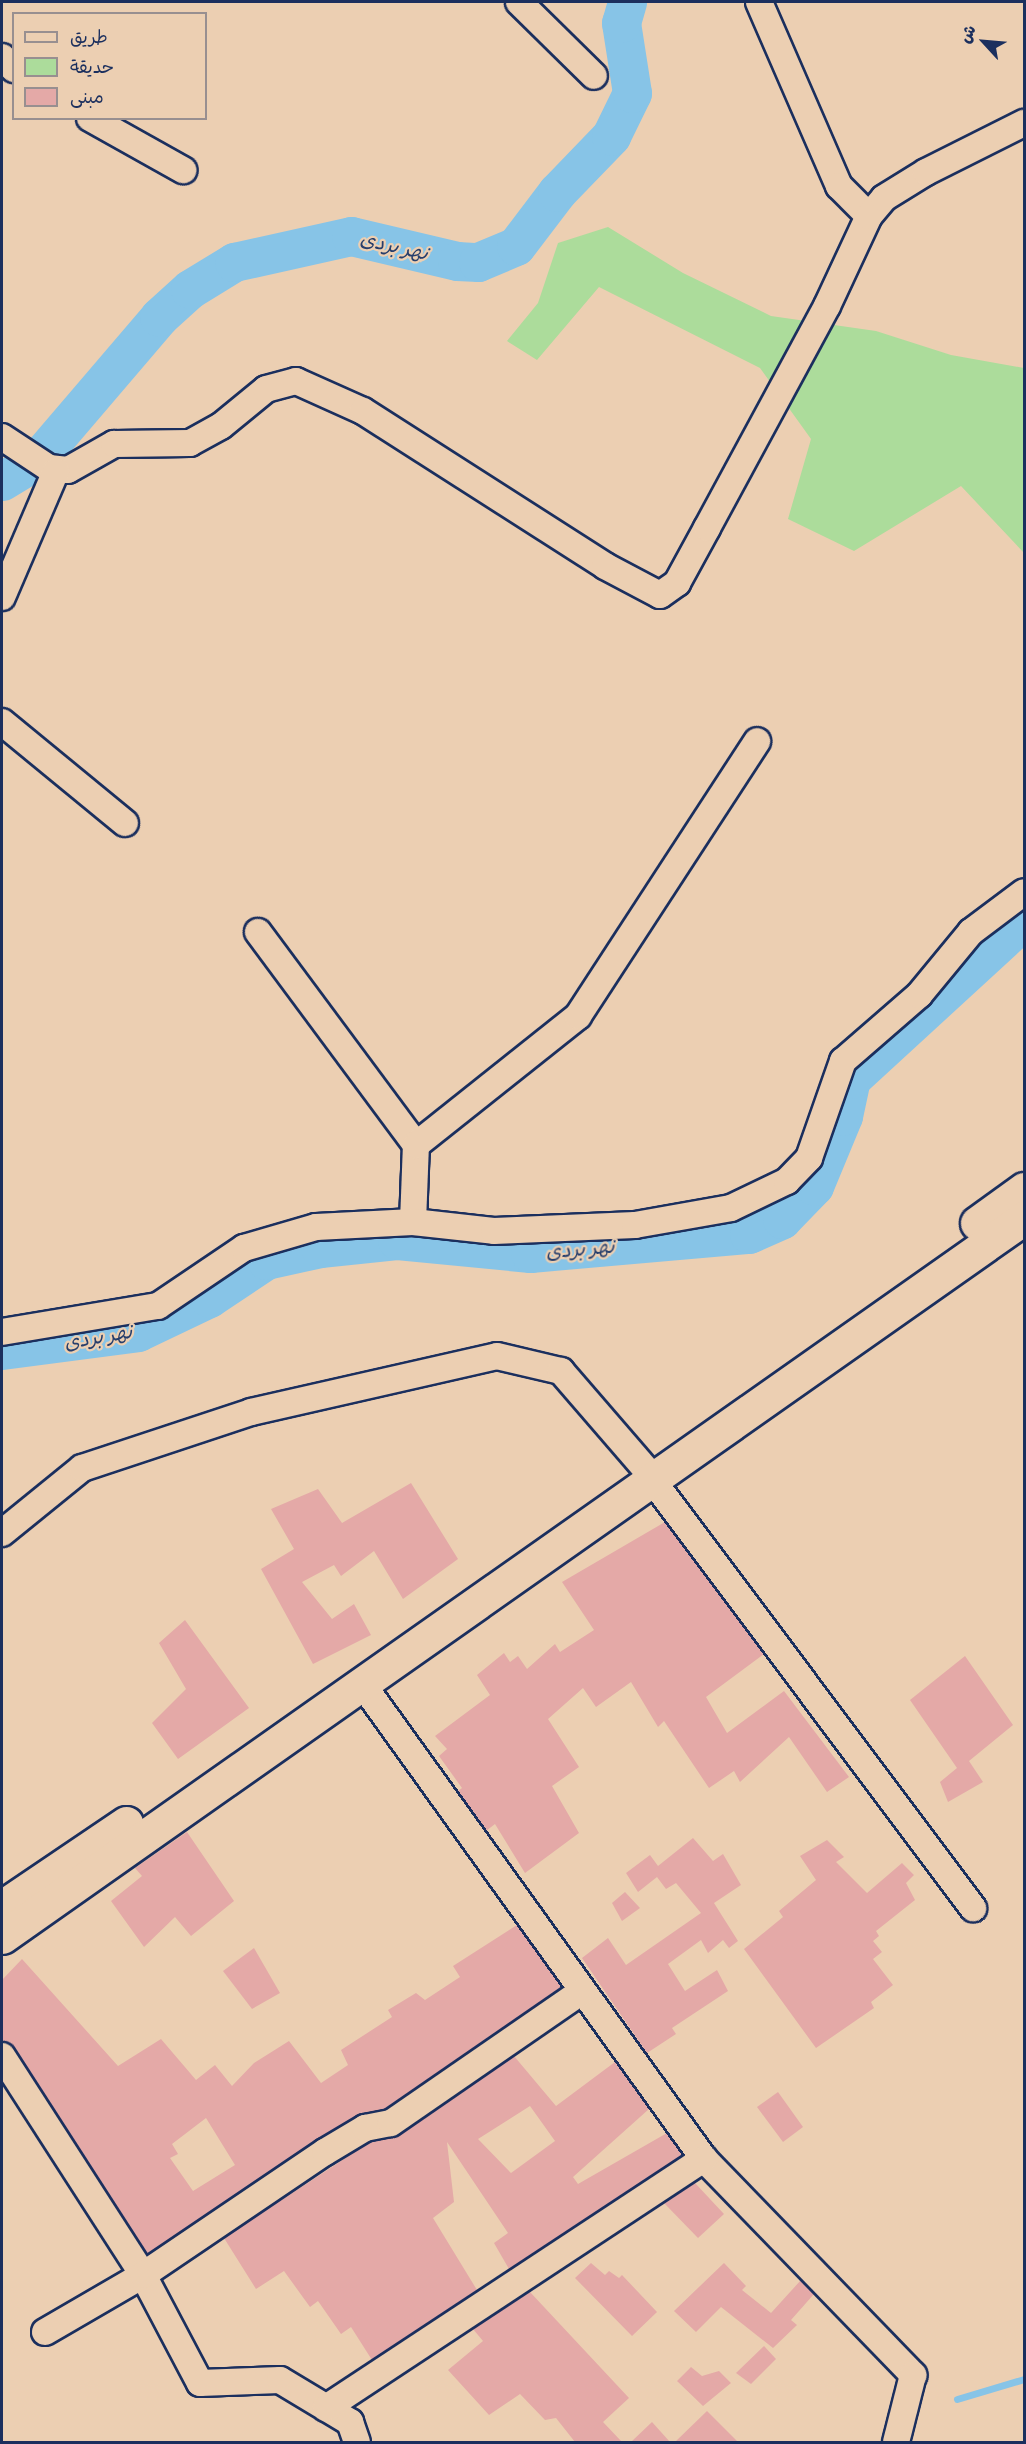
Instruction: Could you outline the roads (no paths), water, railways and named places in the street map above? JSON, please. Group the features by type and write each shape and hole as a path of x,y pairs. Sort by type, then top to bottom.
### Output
{"main road":[{"path":"2,1937 363,1685 648,1474 1024,1189"},
{"path":"2,1907 648,1474 1024,1218"}],"street":[{"path":"519,2 594,76"},
{"path":"759,2 839,186 869,216"},
{"path":"94,120 183,170"},
{"path":"8,442 53,469 68,470 114,444 189,443 221,426 266,389 296,381 363,411 605,566 660,595 677,583 827,306 869,216 884,198 926,172 1024,123"},
{"path":"2,597 53,469"},
{"path":"2,722 125,823"},
{"path":"416,1145 578,1016 757,741"},
{"path":"2,1332 158,1306 244,1248 316,1227 413,1222 494,1231 635,1225 731,1208 788,1181 809,1158 843,1061 919,995 971,932 1024,892"},
{"path":"258,932 416,1145 413,1222"},
{"path":"2,1533 82,1468 251,1412 498,1356 561,1371 648,1474 973,1908"},
{"path":"363,1685 704,2159 913,2375 896,2442"},
{"path":"45,2332 143,2275 325,2152 365,2128 391,2123 582,1991"},
{"path":"2,2056 143,2275 200,2383 280,2380 350,2422 357,2442"},
{"path":"326,2408 704,2159"}],"waterway":[{"name":"نهر بردى","path":"2,481 37,460 159,317 190,289 234,262 351,236 457,261 478,262 516,246 557,192 611,136 632,93 621,23 627,2"},
{"name":"نهر بردى","path":"2,1350 138,1332 209,1298 266,1260 320,1248 397,1240 530,1253 749,1234 782,1219 814,1186 843,1116 851,1079 1024,920"},
{"path":"957,2399 1024,2379"}]}
